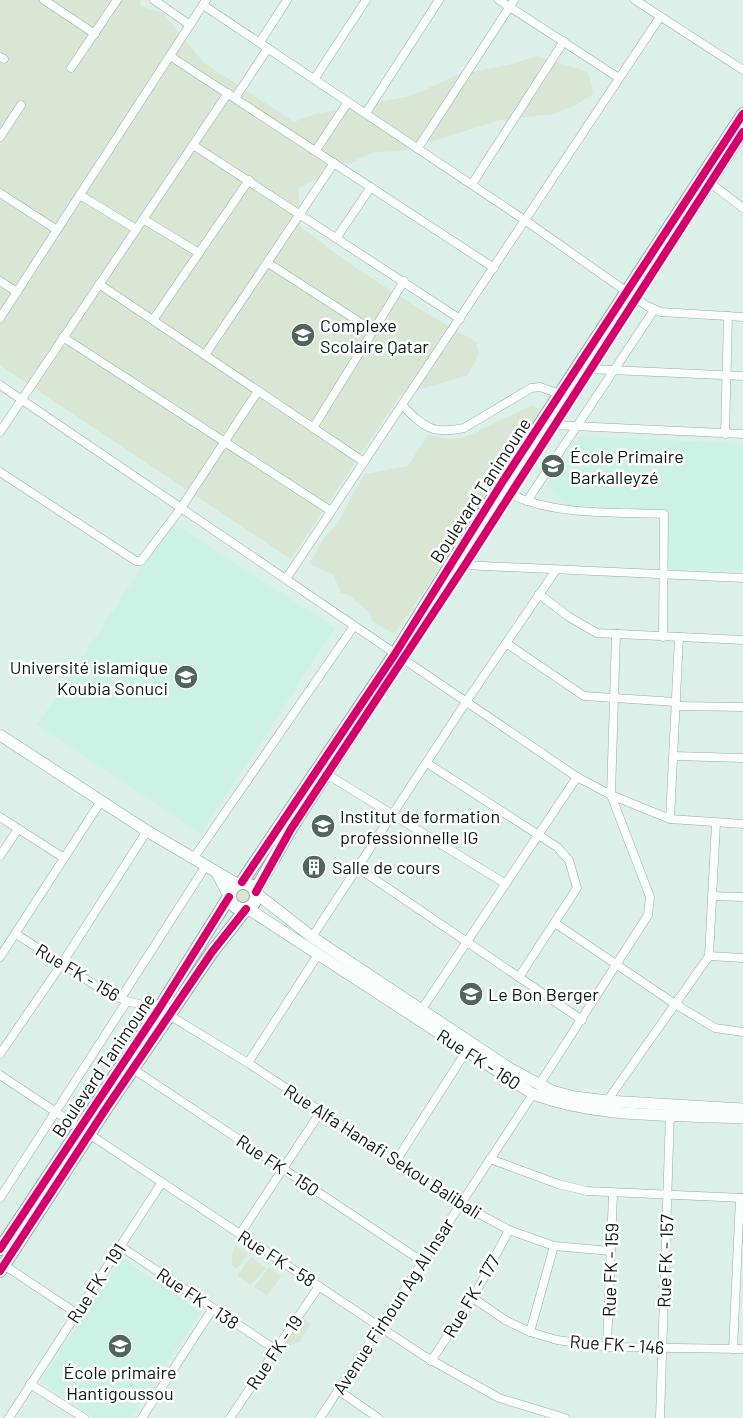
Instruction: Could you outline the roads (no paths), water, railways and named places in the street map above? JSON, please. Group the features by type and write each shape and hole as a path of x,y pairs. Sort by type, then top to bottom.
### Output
{"main road":[{"name":"Boulevard Tanimoune","path":"239,883 463,565 589,369 630,295 743,114"},
{"name":"Boulevard Tanimoune","path":"256,892 291,828 328,775 503,481 560,394 742,132"},
{"path":"0,735 205,867 239,883 251,885 256,892 255,902 247,908 233,905 217,873"},
{"path":"229,897 231,889 239,883"},
{"name":"Rue FK - 160","path":"256,892 312,937 509,1068 536,1089"},
{"name":"Boulevard Tanimoune","path":"0,1249 85,1131 133,1069 229,897"},
{"name":"Boulevard Tanimoune","path":"1,1266 85,1131 164,1013 247,908"},
{"name":"Rue FK - 160","path":"247,908 319,953 499,1073 551,1095 566,1105 605,1112 743,1109"},
{"name":"Rue FK - 160","path":"551,1095 743,1118"}],"street":[{"path":"44,0 94,34"},
{"path":"72,68 117,0"},
{"path":"154,0 190,25"},
{"path":"260,42 287,0"},
{"path":"315,78 366,0"},
{"path":"366,113 440,0"},
{"path":"499,0 512,4 620,78"},
{"path":"635,0 743,70"},
{"path":"0,318 205,2 268,48 526,220 630,295 654,310 743,317"},
{"path":"418,148 512,4"},
{"path":"286,579 660,17"},
{"path":"472,184 564,41"},
{"path":"235,98 268,48"},
{"path":"170,56 494,268"},
{"path":"0,432 228,93"},
{"path":"316,150 348,102"},
{"path":"0,137 21,105"},
{"path":"193,144 460,319"},
{"path":"205,355 334,163"},
{"path":"153,320 249,180"},
{"path":"709,182 743,208"},
{"path":"337,237 371,187"},
{"path":"0,193 57,230"},
{"path":"80,194 136,229"},
{"path":"143,219 199,252"},
{"path":"268,263 372,330"},
{"path":"0,282 16,292"},
{"path":"313,428 372,330 404,282"},
{"path":"99,284 364,462"},
{"path":"527,501 654,310"},
{"path":"725,434 728,316"},
{"path":"63,337 331,511"},
{"path":"589,369 743,376"},
{"path":"0,385 577,777 611,795 670,819 743,824"},
{"path":"402,405 423,426 432,430 452,431 464,428 531,388 540,387 560,394"},
{"path":"0,472 136,562 141,561 181,508 258,391"},
{"path":"553,425 743,434"},
{"path":"509,493 527,501 578,510 664,514 663,637"},
{"path":"463,565 743,578"},
{"path":"312,937 466,702 556,570"},
{"path":"539,594 569,617 597,633 743,640"},
{"path":"193,859 354,626"},
{"path":"611,795 616,634"},
{"path":"670,819 679,637"},
{"path":"506,643 584,696 615,700 743,707"},
{"path":"674,756 743,758"},
{"path":"427,763 567,856 576,879 577,888 519,977"},
{"path":"328,775 506,884"},
{"path":"422,1009 577,777"},
{"name":"Avenue Firhoun Ag Al Insar","path":"320,1418 582,1020 648,915 650,897 611,795"},
{"path":"0,957 101,801"},
{"path":"0,817 64,858"},
{"path":"607,1101 709,956 716,823"},
{"path":"0,856 18,829"},
{"path":"0,1054 61,965 147,831"},
{"path":"0,1198 205,867"},
{"path":"358,868 582,1020"},
{"path":"712,896 743,898"},
{"path":"555,923 674,1004 715,1028 743,1032"},
{"name":"Rue FK - 156","path":"16,934 61,965 104,991 124,1000 164,1013"},
{"path":"248,1063 319,953"},
{"path":"709,956 743,958"},
{"name":"Rue Alfa Hanafi Sekou Balibali","path":"164,1013 248,1063 461,1204 509,1230 554,1246 610,1251"},
{"path":"396,1161 467,1050"},
{"name":"Rue FK - 150","path":"133,1069 422,1262"},
{"name":"Rue FK - 58","path":"0,1075 432,1361 499,1398 565,1418"},
{"name":"Rue FK - 157","path":"660,1418 670,1110"},
{"path":"240,1234 321,1111"},
{"path":"490,1159 558,1184 587,1191 613,1194 742,1198 733,1349"},
{"name":"Rue FK - 191","path":"9,1418 162,1182"},
{"name":"Rue FK - 159","path":"607,1347 613,1194"},
{"name":"Rue FK - 177","path":"432,1361 473,1298 509,1230"},
{"name":"Rue FK - 138","path":"120,1246 276,1350"},
{"path":"530,1332 554,1246"},
{"path":"1,1266 76,1313"},
{"name":"Rue FK - 19","path":"231,1418 319,1286"},
{"name":"Rue FK - 146","path":"473,1298 505,1320 530,1332 557,1340 607,1347 743,1349"},
{"path":"142,1418 213,1308"},
{"path":"30,1384 84,1418"},
{"path":"338,1390 378,1418"}],"place":[{"name":"Complexe Scolaire Qatar","path":"303,335"},
{"name":"École Primaire Barkalleyzé","path":"553,466"},
{"name":"Université islamique Koubia Sonuci","path":"186,677"},
{"name":"Institut de formation professionnelle IG","path":"323,826"},
{"name":"Salle de cours","path":"314,867"},
{"name":"Le Bon Berger","path":"471,994"},
{"name":"École primaire Hantigoussou","path":"120,1346"}]}
